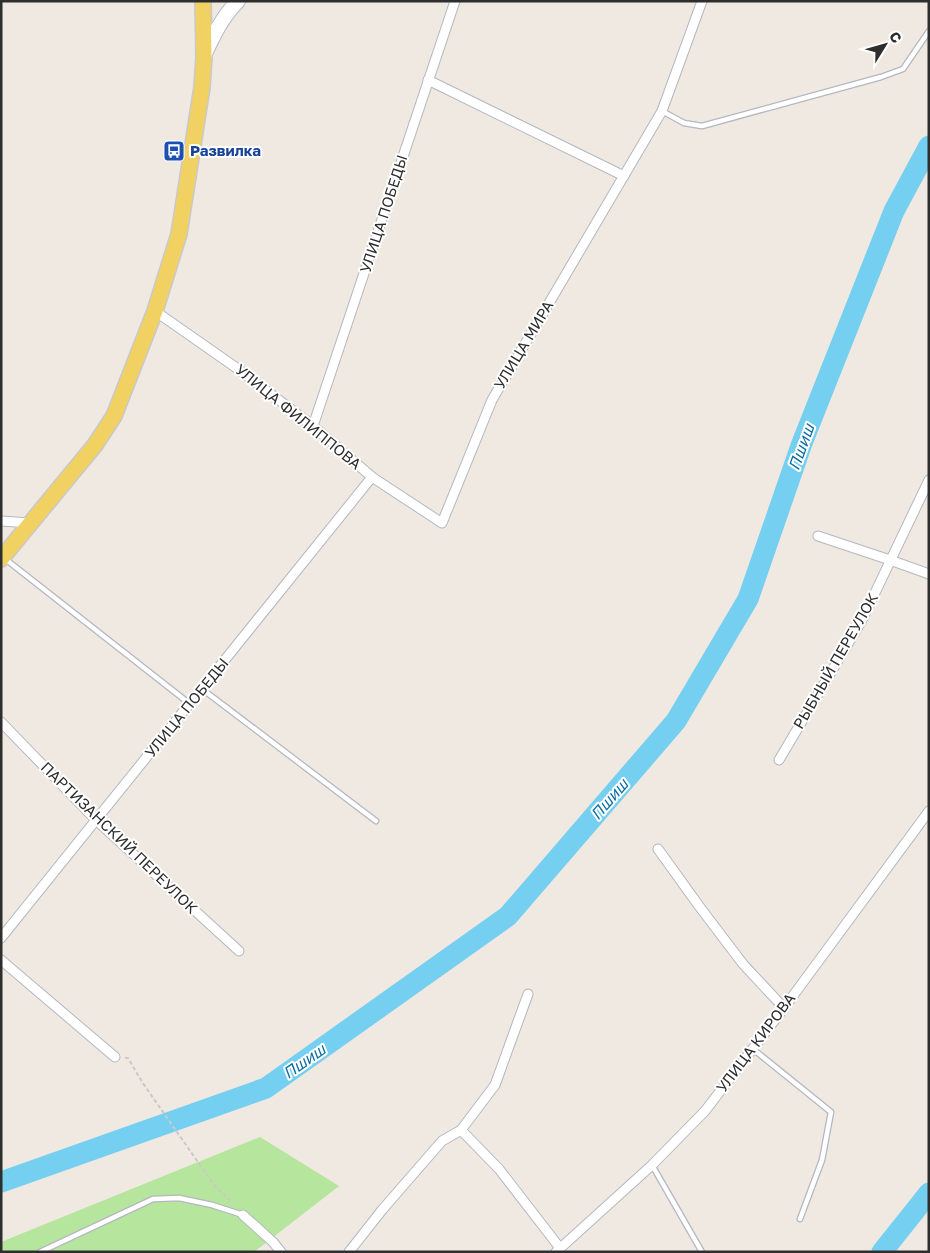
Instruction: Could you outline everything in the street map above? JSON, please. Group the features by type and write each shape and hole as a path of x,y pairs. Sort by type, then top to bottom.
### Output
{"main road":[{"path":"2,558 95,445 114,416 155,311 179,234 202,87 204,57 203,1"},
{"path":"204,57 215,30 238,1"}],"street":[{"name":"УЛИЦА ПОБЕДЫ","path":"313,426 454,1"},
{"name":"УЛИЦА МИРА","path":"442,523 492,400 662,111 702,1"},
{"path":"428,80 624,176"},
{"name":"УЛИЦА ФИЛИППОВА","path":"155,311 238,368 313,426 372,476 442,523"},
{"name":"УЛИЦА ПОБЕДЫ","path":"1,938 372,476"},
{"name":"РЫБНЫЙ ПЕРЕУЛОК","path":"778,760 862,620 929,480"},
{"path":"1,522 31,523"},
{"path":"818,536 929,574"},
{"name":"ПАРТИЗАНСКИЙ ПЕРЕУЛОК","path":"1,722 96,820 239,951"},
{"name":"УЛИЦА КИРОВА","path":"558,1250 652,1165 705,1111 784,1008 929,811"},
{"path":"658,849 698,906 743,964 784,1008"},
{"path":"1,960 115,1057"},
{"path":"349,1252 382,1210 442,1141 461,1130 495,1085 528,994"},
{"path":"461,1130 499,1169 558,1250"},
{"path":"243,1215 273,1242 281,1252"}],"lane":[{"path":"662,111 684,123 702,126 881,77 903,69 929,32"},
{"path":"2,558 190,704"},
{"path":"202,688 376,821"},
{"path":"753,1048 831,1112 822,1160 800,1220"},
{"path":"652,1165 702,1252"},
{"path":"40,1252 153,1199 179,1198 212,1205 243,1215"}],"path":[{"path":"115,1057 128,1058 142,1082 214,1185 243,1215"}],"green space":[{"path":"260,1137 339,1186 254,1252 1,1252 1,1242"}],"waterway":[{"name":"Пшиш","path":"1,1182 266,1088 508,916 676,721 748,599 802,443 894,211 929,146"},
{"path":"882,1252 929,1193"}],"place":[{"name":"Развилка","path":"174,151"}]}
